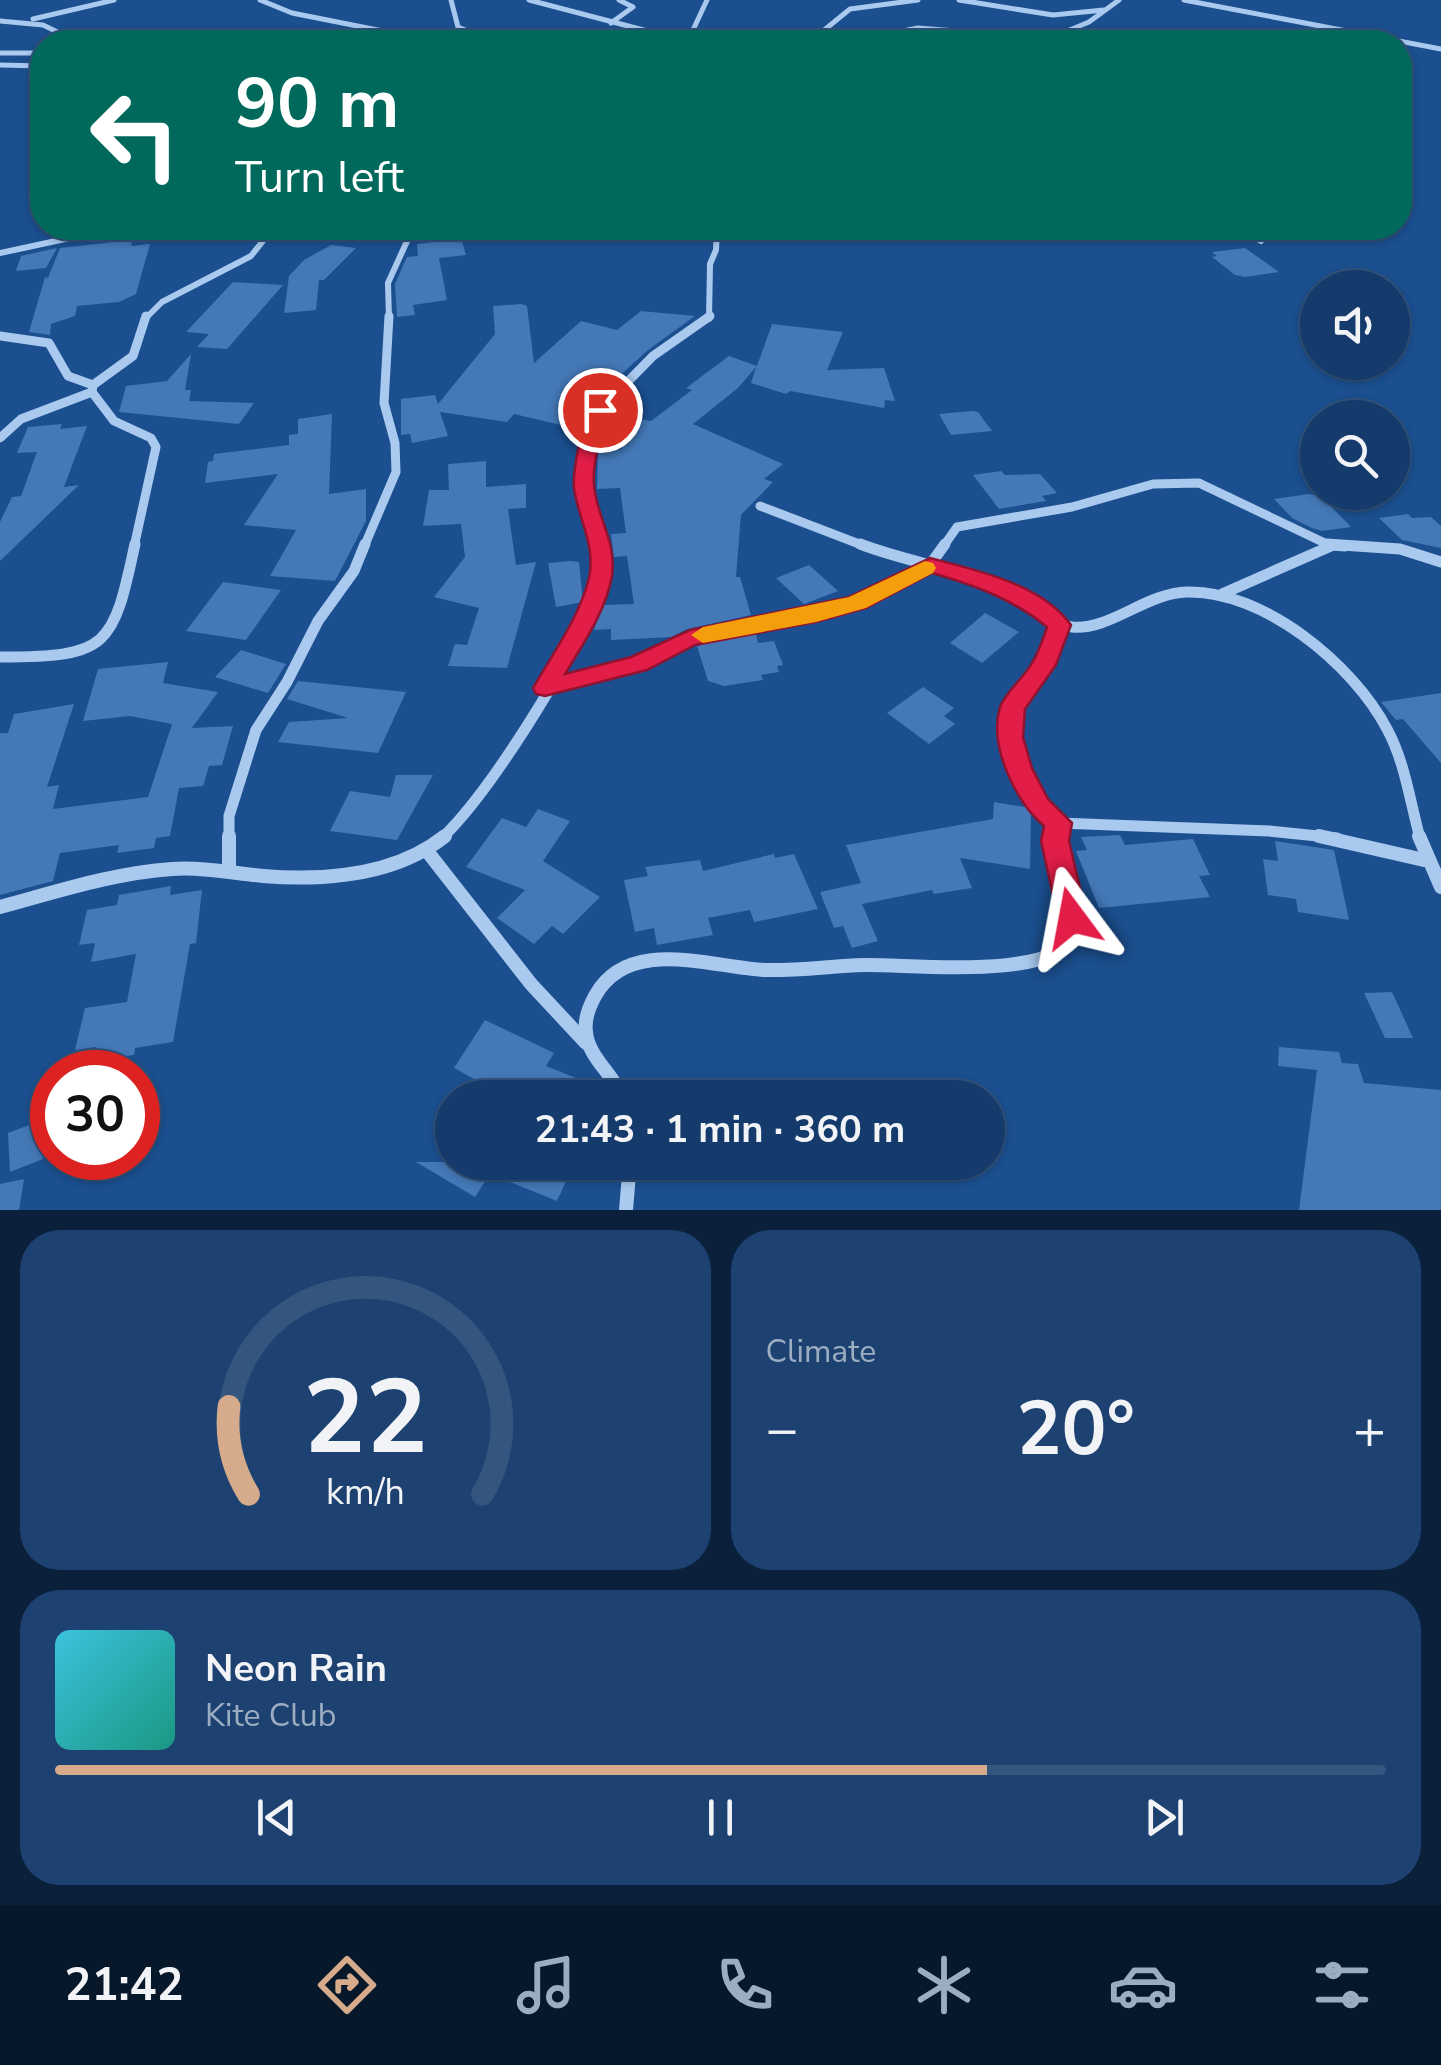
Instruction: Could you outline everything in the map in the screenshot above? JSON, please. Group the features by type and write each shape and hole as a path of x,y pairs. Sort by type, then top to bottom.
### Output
{"street":[{"path":"0,21 30,19 114,0"},
{"path":"260,0 292,13 378,30"},
{"path":"450,0 458,28 464,30"},
{"path":"530,0 642,30"},
{"path":"611,23 633,7 619,0"},
{"path":"693,30 707,0"},
{"path":"824,30 850,9 918,0"},
{"path":"958,0 1053,15 1110,9"},
{"path":"1073,30 1119,0"},
{"path":"1184,0 1338,30"},
{"path":"30,19 60,30"},
{"path":"907,30 935,30"},
{"path":"1412,44 1441,50"},
{"path":"0,60 30,54"},
{"path":"0,60 30,64"},
{"path":"2,266 1,253 52,240"},
{"path":"0,438 21,419 92,388 133,356 149,312 182,288 262,250 268,240"},
{"path":"229,870 229,816 256,730 287,682 318,620 354,571 396,472 395,443 384,403 390,347 388,283 408,240"},
{"path":"0,907 130,876 192,868 262,876 348,875 428,851 452,830 475,802 581,627 600,576 599,533 584,486 591,435 600,410 653,356 710,318 710,264 716,240"},
{"path":"0,336 49,342 68,376 92,388 114,421 151,438 156,448 120,613 110,633 79,653 0,657"},
{"path":"545,688 638,664 690,638 858,602 930,565 957,528 1072,507 1153,484 1200,483 1331,546 1400,549 1441,562"},
{"path":"760,506 883,552 1012,592 1060,625 1076,628 1106,620 1153,597 1222,594 1331,546"},
{"path":"1222,594 1285,622 1313,640 1372,704 1402,756 1424,860 1441,887"},
{"path":"1060,625 1044,665 1013,708 1010,737 1019,768 1038,806 1059,823 1118,830 1176,827 1303,832 1380,844 1424,860"},
{"path":"587,1044 586,1020 593,1002 613,972 629,964 680,962 802,971 860,965 1006,962 1057,955 1072,946 1078,936 1055,841 1059,823"},
{"path":"428,851 531,984 615,1080"},
{"path":"626,1210 628,1180"}],"building":[{"path":"462,240 466,255 439,258 447,300 413,305 415,315 397,317 395,284 407,257 418,256 417,244"},
{"path":"132,242 131,246 150,244 136,294 119,302 77,306 75,316 51,324 50,335 29,332 45,277 48,278 60,248"},
{"path":"331,245 356,248 324,280 319,280 316,310 284,313 289,276 304,260"},
{"path":"57,248 46,268 16,271 21,256"},
{"path":"1245,248 1279,272 1235,275 1212,257 1217,256 1212,252"},
{"path":"233,282 283,285 227,349 197,347 209,334 186,332"},
{"path":"493,306 527,306 534,363 581,321 617,330 641,311 695,316 648,350 584,408 592,410 586,431 514,414 507,422 440,412 448,436 412,443 410,434 401,435 401,399 435,395 438,404 495,334"},
{"path":"772,324 843,332 827,370 884,368 895,401 885,400 884,408 790,391 786,394 751,383 756,367 738,388 693,424 783,464 764,479 773,482 741,515 736,577 740,577 751,615 687,629 671,637 611,640 611,629 594,630 602,605 634,604 627,556 614,557 611,534 626,533 620,488 597,489 598,451 623,449 600,444 607,414 651,421 729,356 757,366"},
{"path":"191,354 185,390 191,390 189,401 254,403 239,424 119,412 126,386 167,381"},
{"path":"978,412 992,431 951,435 939,414"},
{"path":"332,414 329,494 366,489 366,521 335,581 270,576 296,530 244,525 278,474 205,483 208,462 213,461 214,454 289,445 289,435 298,434 298,419"},
{"path":"62,424 60,429 87,426 64,487 79,485 0,561 0,522 12,497 21,496 37,452 17,453 28,427"},
{"path":"486,461 486,487 526,484 526,508 508,509 516,565 536,562 507,668 448,666 455,644 467,645 479,608 434,597 465,557 461,524 423,526 429,490 449,490 448,464"},
{"path":"1001,471 1005,475 1040,474 1057,493 1042,496 1046,501 999,509 973,475"},
{"path":"1300,495 1300,510 1335,510 1351,527 1322,531 1312,528 1292,518 1274,499"},
{"path":"1408,514 1412,518 1431,517 1441,526 1441,548 1402,540 1379,518"},
{"path":"579,562 583,602 556,607 548,563"},
{"path":"809,565 838,591 804,604 776,578"},
{"path":"223,582 281,590 246,640 186,631"},
{"path":"985,613 1019,632 982,663 950,643"},
{"path":"756,633 758,643 774,641 783,665 777,666 779,672 761,675 763,680 724,686 708,681 697,646"},
{"path":"241,650 286,664 268,693 215,677"},
{"path":"168,662 163,683 218,692 192,728 233,726 222,765 209,766 203,786 179,788 170,836 156,838 154,848 117,853 119,845 60,853 53,881 0,895 0,733 8,733 14,714 74,704 47,787 59,785 53,809 148,797 172,724 130,716 83,721 98,669"},
{"path":"298,681 406,692 378,753 278,742 289,722 348,718 287,699"},
{"path":"923,687 954,708 944,716 955,724 929,744 887,713"},
{"path":"1441,693 1441,763 1403,719 1396,720 1381,702"},
{"path":"396,775 433,775 397,840 330,831 350,791 390,797"},
{"path":"994,802 1031,808 1030,869 960,858 972,888 934,894 932,890 862,904 878,941 852,948 843,926 834,928 820,892 861,883 846,845 993,819"},
{"path":"538,809 570,821 543,861 600,897 563,934 552,926 534,944 497,918 525,890 466,867 502,818 526,827"},
{"path":"1120,835 1125,845 1193,839 1210,875 1199,876 1210,897 1099,908 1076,851 1087,850 1081,837"},
{"path":"1275,841 1334,850 1349,920 1298,912 1296,899 1268,895 1263,859 1278,861"},
{"path":"774,854 775,858 794,854 818,909 754,922 750,910 708,918 713,935 657,945 654,928 635,932 624,880 648,876 645,867 700,860 703,871"},
{"path":"171,886 170,895 202,890 196,943 190,944 173,1042 135,1050 75,1050 85,1008 127,1002 136,954 91,962 95,943 79,945 87,910 117,905 119,895"},
{"path":"1392,992 1413,1038 1385,1038 1364,993"},
{"path":"485,1020 554,1053 546,1066 581,1080 476,1080 454,1068"},
{"path":"1279,1047 1339,1052 1342,1063 1358,1064 1364,1083 1441,1090 1441,1210 1299,1210 1317,1070 1278,1066"},
{"path":"30,1125 30,1164 10,1172 8,1133"},
{"path":"416,1162 435,1162 435,1173"},
{"path":"24,1179 19,1210 0,1210 0,1184"},
{"path":"446,1180 486,1180 475,1197"},
{"path":"505,1180 567,1180 557,1201"}],"slow traffic":[{"path":"703,635 858,602 925,568"}],"route":[{"path":"600,410 591,435 584,486 599,533 600,576 591,607 545,688 638,664 690,638 858,602 930,565 1012,592 1060,625 1044,665 1013,708 1010,737 1019,768 1038,806 1059,823 1055,841 1072,918"}]}
